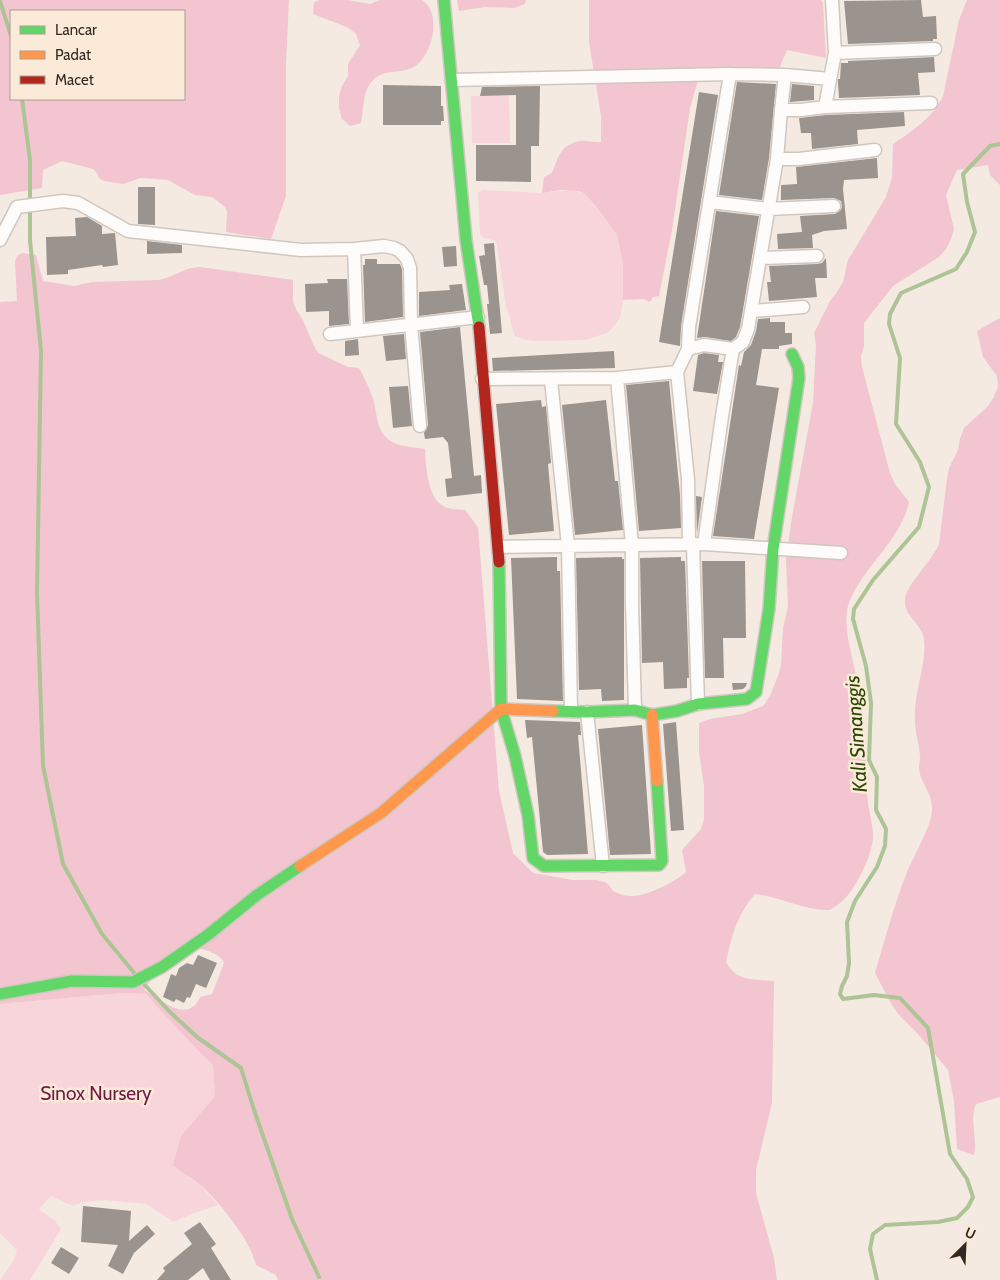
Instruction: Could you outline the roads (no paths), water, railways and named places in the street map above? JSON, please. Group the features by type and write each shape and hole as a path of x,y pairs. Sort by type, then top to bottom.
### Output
{"street":[{"path":"444,0 466,240 478,317 482,379 499,547 501,709 515,756 528,815 533,858 544,866 659,864 662,861 652,715"},
{"path":"825,106 835,53 832,0"},
{"path":"835,53 936,49"},
{"path":"452,80 730,74 785,75 830,79"},
{"path":"698,704 695,544 677,372 688,349 689,327 730,74"},
{"path":"688,349 704,345 733,349 743,342 748,329 777,159 780,110 785,75"},
{"path":"780,110 802,110 825,106 931,103"},
{"path":"777,159 798,159 875,150"},
{"path":"0,240 17,207 63,200 78,203 128,231 301,250 389,247 400,251 407,259 410,268 411,324 420,426"},
{"path":"710,202 768,209 834,206"},
{"path":"354,249 357,330"},
{"path":"761,258 817,256"},
{"path":"752,310 803,307"},
{"path":"330,334 478,317"},
{"path":"695,544 722,416 733,349"},
{"path":"0,994 72,980 133,982 162,966 209,934 257,895 381,813 501,709 587,712 635,710 652,715 677,712 698,704 748,699 756,692 769,608 773,549 799,378 798,367 792,354"},
{"path":"482,379 551,380 582,377 617,378 677,372"},
{"path":"617,378 632,545 635,710"},
{"path":"551,380 568,546 571,711"},
{"path":"499,547 695,544 841,553"},
{"path":"587,712 603,866"}],"waterway":[{"path":"0,1 10,33"},
{"path":"22,100 30,160 30,240 41,351 37,593 43,766 63,864 102,934 136,975"},
{"name":"Kali Simanggis","path":"877,1280 870,1249 873,1234 885,1225 938,1222 957,1218 968,1207 973,1197 967,1179 950,1154 928,1028 900,998 874,995 843,999 840,994 847,976 849,963 847,922 855,901 877,867 885,846 886,829 876,810 877,777 869,760 871,703 866,666 853,619 854,609 873,580 919,527 929,487 920,462 896,424 900,358 889,324 890,314 901,293 956,269 967,252 975,232 967,202 963,174 990,146 1000,144"},
{"path":"142,982 197,1037 241,1068 292,1219 319,1277"}],"park label":[{"name":"Sinox Nursery","path":"96,1093"}]}
